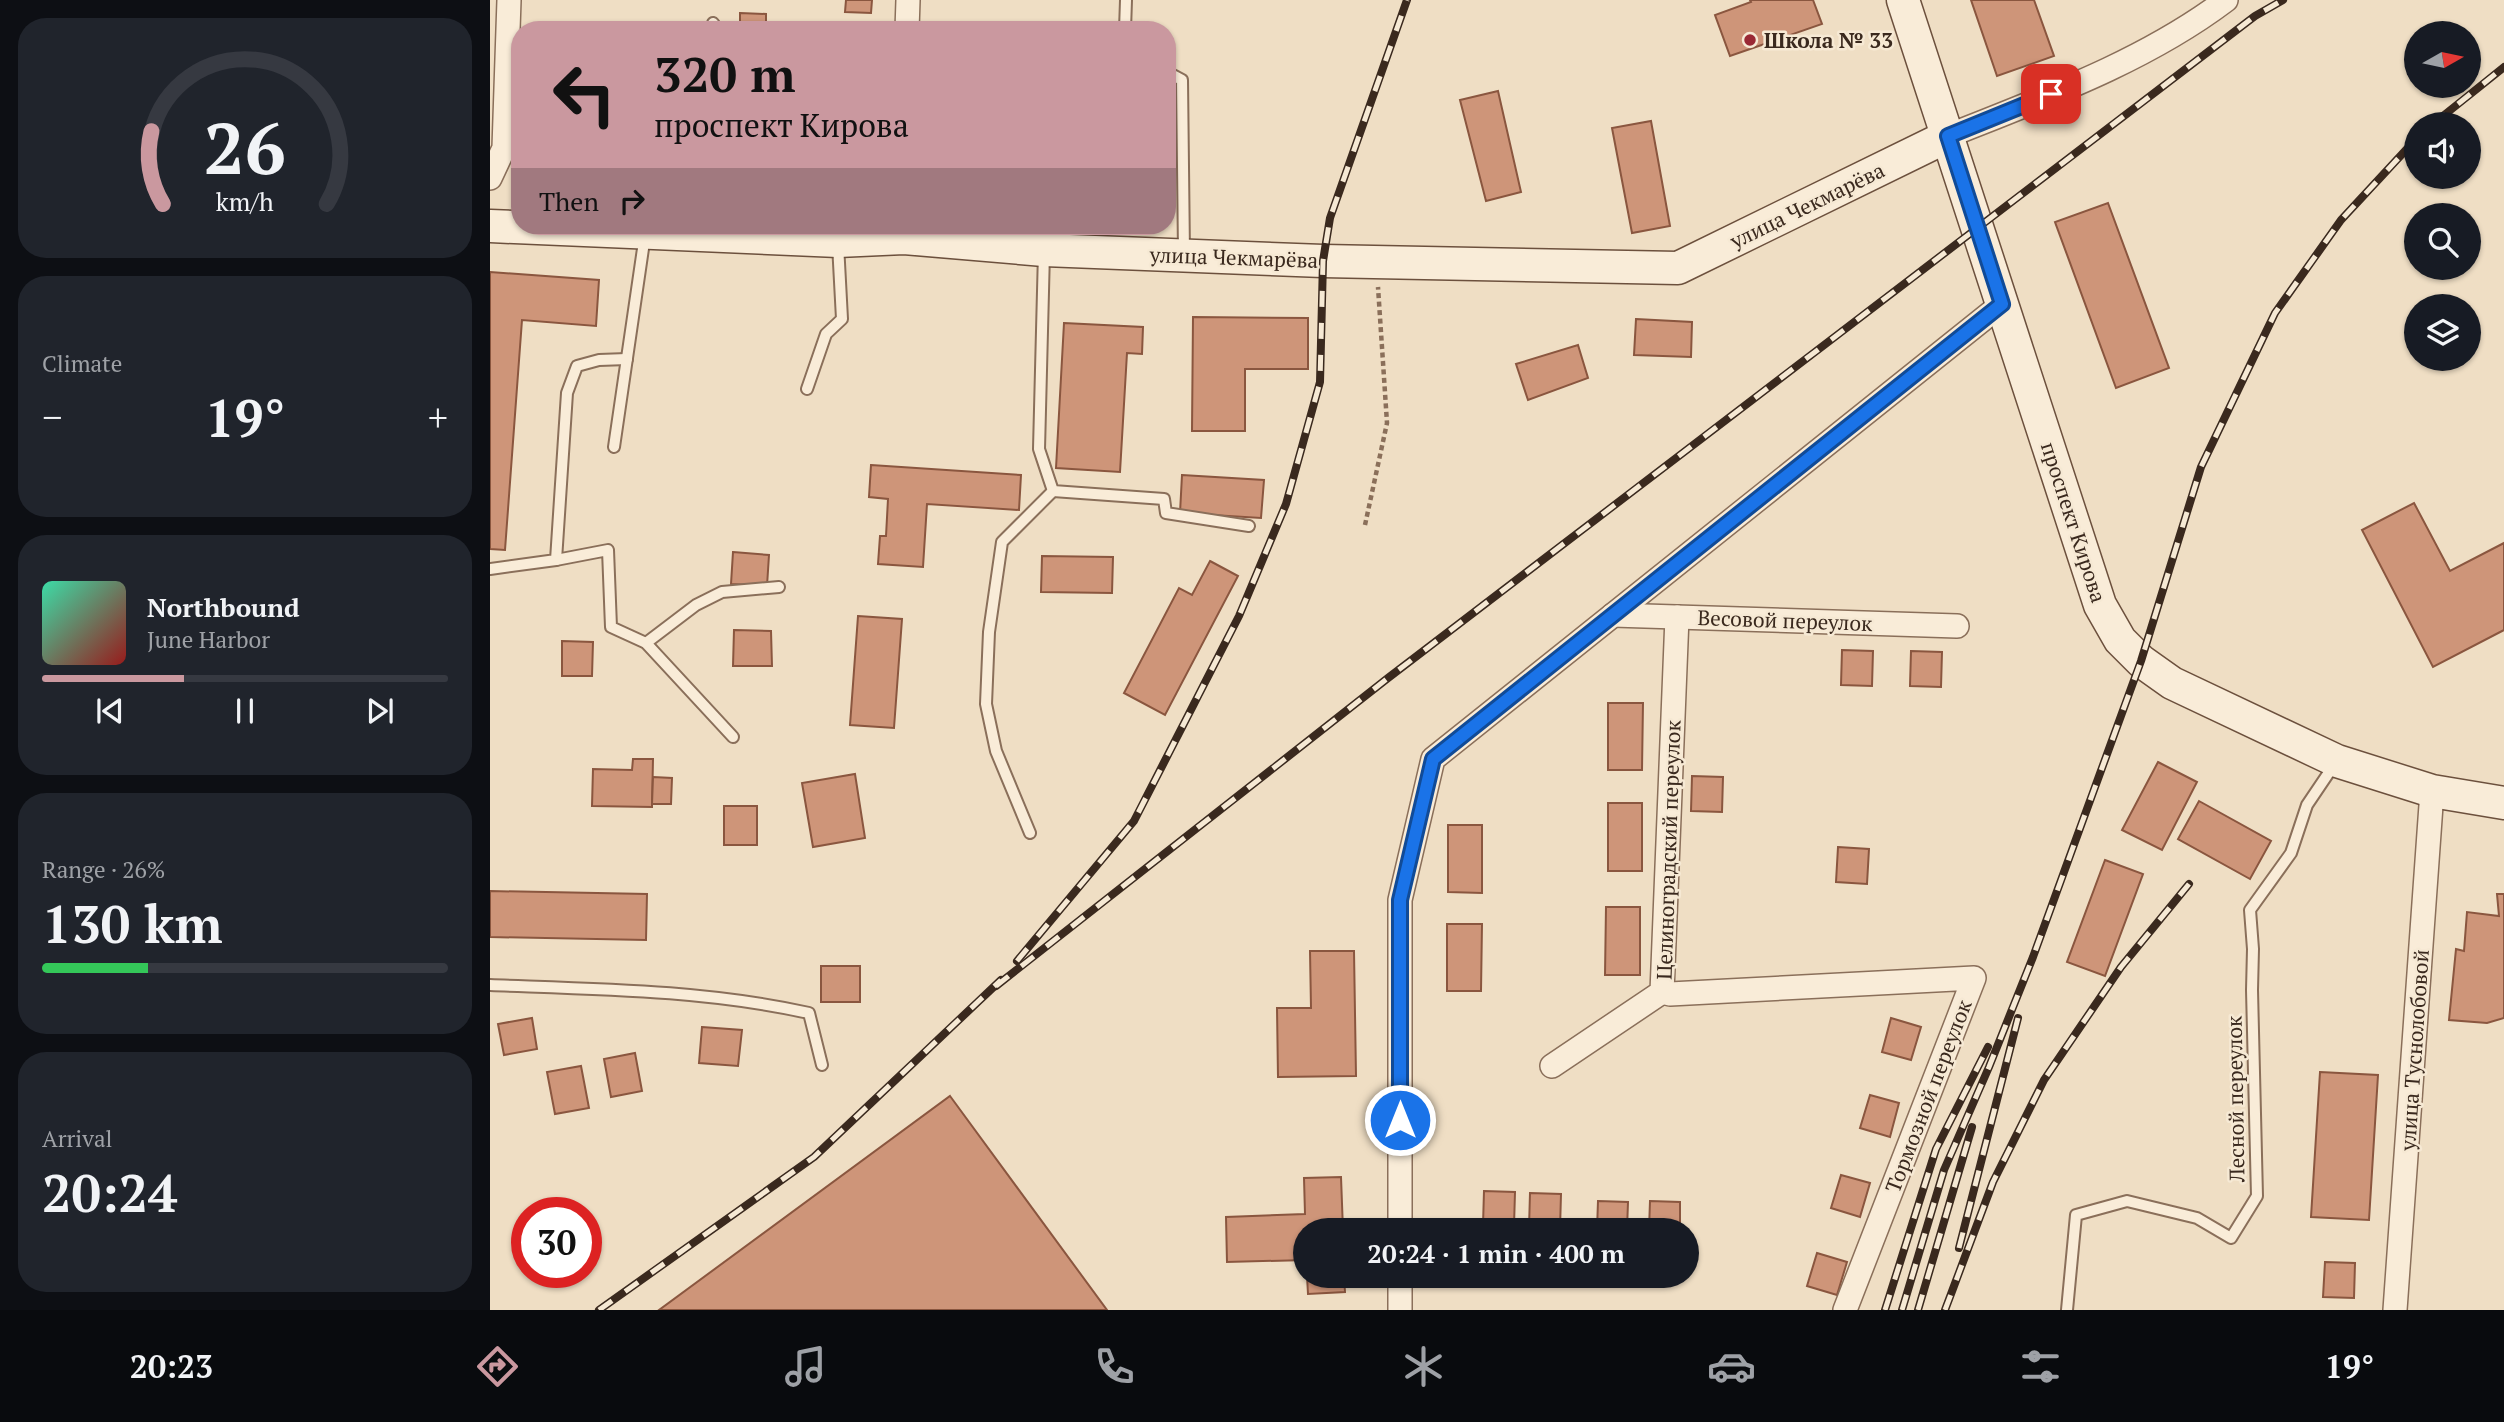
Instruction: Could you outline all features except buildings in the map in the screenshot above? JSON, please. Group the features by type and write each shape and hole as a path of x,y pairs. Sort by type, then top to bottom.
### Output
{"street":[{"path":"490,178 504,148 509,0"},
{"path":"907,21 908,0"},
{"name":"проспект Кирова","path":"1903,0 2100,605 2120,640 2141,661 2172,683 2337,761 2432,791 2504,803"},
{"path":"1948,136 2051,94 2153,46 2218,3"},
{"name":"улица Чекмарёва","path":"927,235 1044,250 1377,262 1678,268 1948,136"},
{"name":"улица Чекмарёва","path":"490,226 511,227"},
{"name":"улица Чекмарёва","path":"772,235 838,241 882,235"},
{"path":"1400,1218 1400,900 1433,759 2002,304"},
{"name":"Весовой переулок","path":"1613,615 1956,626"},
{"name":"Целиноградский переулок","path":"1552,1066 1662,992 1677,617"},
{"name":"улица Туснолобовой","path":"2395,1310 2432,791"},
{"name":"Тормозной переулок","path":"1662,992 1670,994 1974,978 1845,1310"},
{"path":"1400,1288 1400,1310"}],"lane":[{"path":"1125,21 1126,0"},
{"path":"1176,77 1182,80 1184,255"},
{"path":"614,447 645,235"},
{"path":"807,389 826,334 842,319 838,241"},
{"path":"1044,250 1039,449 1053,491"},
{"path":"556,560 567,393 577,366 599,360 627,359"},
{"path":"1030,833 996,751 986,704 989,632 1002,542 1053,491 1164,499 1166,513 1249,526"},
{"path":"490,569 608,550 611,627 646,643 733,737"},
{"path":"646,643 696,605 722,592 779,587"},
{"name":"Лесной переулок","path":"2067,1310 2076,1215 2127,1201 2197,1218 2231,1238 2257,1196 2250,910 2291,853 2307,805 2337,761"},
{"path":"490,985 614,989 764,1003 808,1013 822,1065"}],"path":[{"path":"1365,525 1387,423 1377,262"}],"railway":[{"path":"1017,961 1134,821 1239,616 1286,504 1320,382 1323,261 1330,218 1407,0"},
{"path":"996,986 1388,678 2255,16 2283,0"},
{"path":"2448,112 2504,67"},
{"path":"1902,1310 1944,1170 2033,957 2141,661 2201,467 2275,313 2341,220 2404,152"},
{"path":"1945,1310 1993,1182 2044,1080 2121,967 2189,884"},
{"path":"599,1310 814,1157 1001,980"},
{"path":"1959,1248 2018,1018"},
{"path":"1885,1310 1936,1149 1988,1047"},
{"path":"1918,1310 1972,1127"}],"place":[{"name":"Школа № 33","path":"1750,40"}],"route":[{"path":"1400,1120 1400,900 1433,759 2002,304 1948,136 2051,94"}]}
